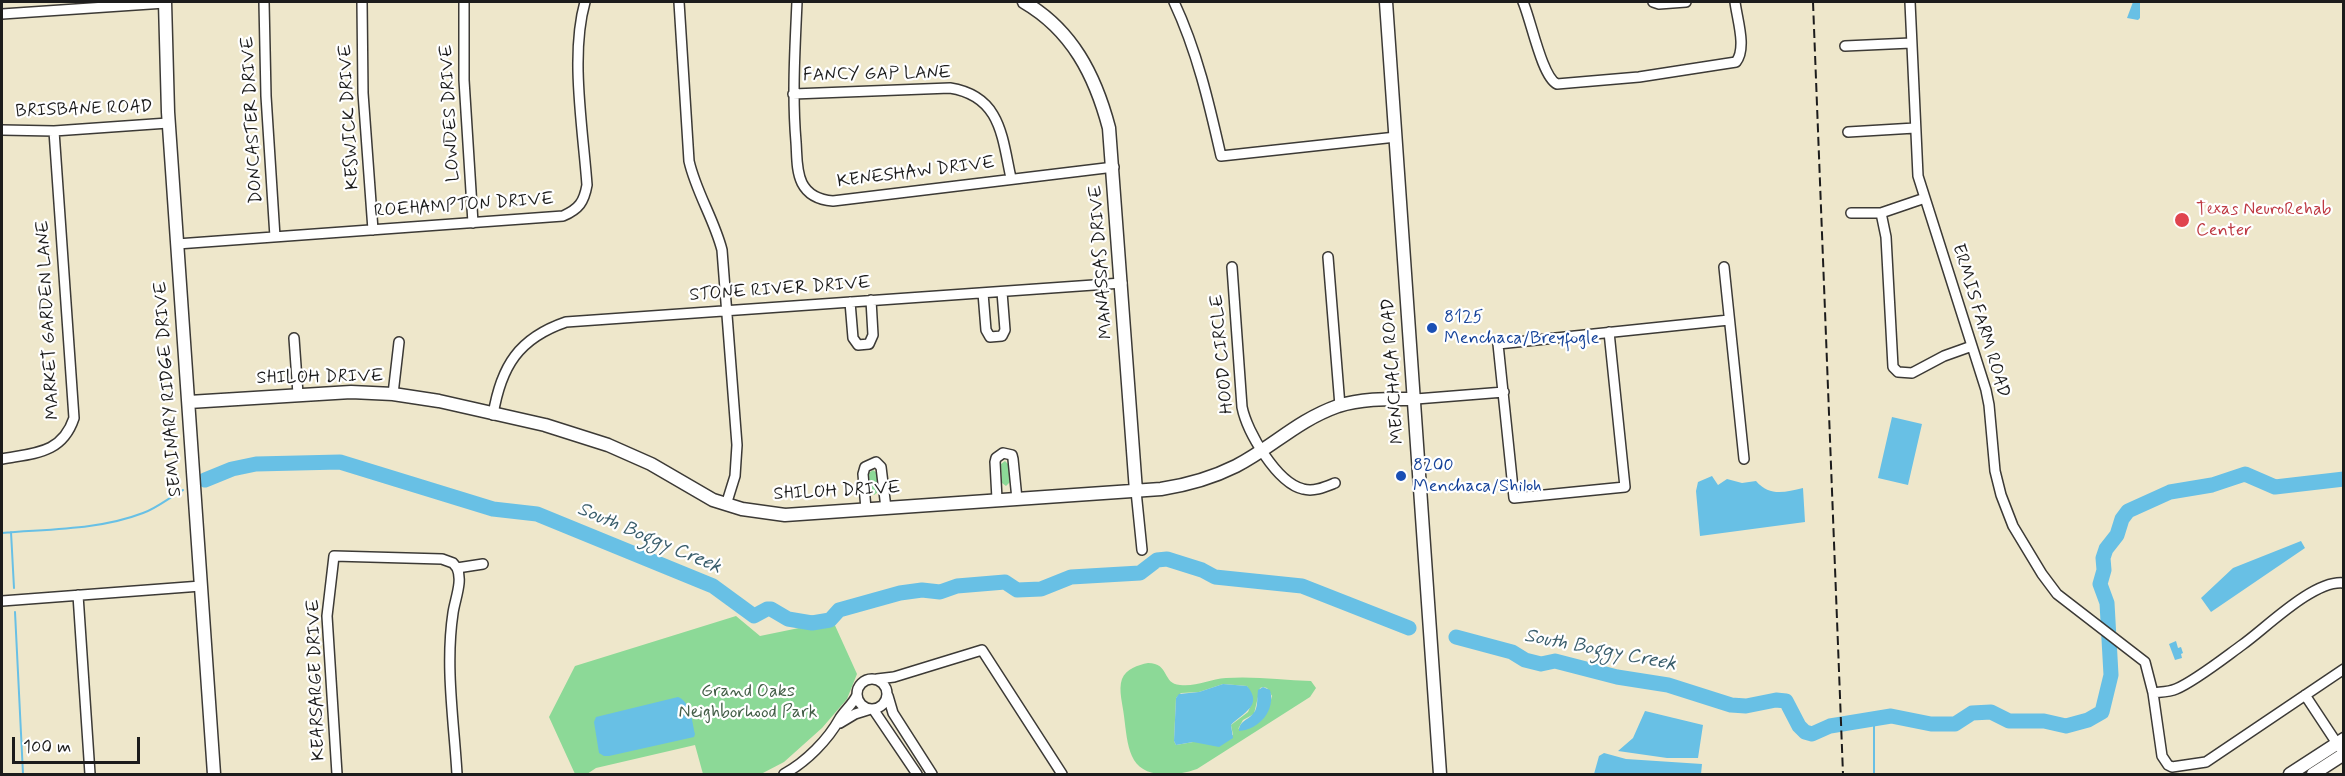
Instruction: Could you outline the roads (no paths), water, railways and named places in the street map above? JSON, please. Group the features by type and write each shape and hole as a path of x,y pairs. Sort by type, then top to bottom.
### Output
{"street":[{"path":"2,14 165,2"},
{"name":"SEMINARY RIDGE DRIVE","path":"165,2 168,123 214,774"},
{"name":"DONCASTER DRIVE","path":"264,2 266,96 275,237"},
{"name":"KESWICK DRIVE","path":"362,2 363,93 373,230"},
{"name":"LOWDES DRIVE","path":"464,2 464,80 473,223"},
{"name":"ROEHAMPTON DRIVE","path":"177,244 563,216 581,205 587,185 578,40 585,2"},
{"path":"679,2 690,161 694,180 720,243 736,445 735,476 726,505"},
{"name":"KENESHAW DRIVE","path":"797,2 793,94 800,175 807,189 819,199 833,201 1114,167"},
{"name":"MANASSAS DRIVE","path":"1024,2 1038,10 1059,28 1088,68 1100,96 1109,128 1114,167 1142,550"},
{"path":"1174,2 1196,54 1221,156 1396,137"},
{"name":"MENCHACA ROAD","path":"1386,2 1416,399 1429,631 1440,774"},
{"path":"1524,2 1543,67 1549,78 1559,84 1639,77 1729,65 1736,62 1739,57 1740,41 1734,2"},
{"path":"1653,2 1659,4 1686,2"},
{"name":"ERMIS FARM ROAD","path":"1910,2 1916,163 1989,405 1995,471 2007,514 2042,574 2057,594 2138,656 2147,668 2162,756 2168,765 2172,767 2206,762 2305,695"},
{"path":"1845,46 1911,43"},
{"name":"FANCY GAP LANE","path":"793,94 950,88 972,94 990,109 998,123 1011,178"},
{"name":"BRISBANE ROAD","path":"2,130 54,131 168,123"},
{"path":"1848,132 1915,128"},
{"name":"MARKET GARDEN LANE","path":"2,459 39,452 53,446 64,439 74,418 54,131"},
{"path":"1851,213 1881,213 1925,198"},
{"path":"1881,213 1886,237 1893,366 1898,372 1904,374 1912,372 1944,356 1972,346"},
{"path":"1328,257 1340,406"},
{"name":"HOOD CIRCLE","path":"1232,267 1242,407 1248,427 1282,476 1296,487 1313,490 1335,483"},
{"path":"1724,267 1744,459"},
{"name":"STONE RIVER DRIVE","path":"493,415 500,384 508,366 521,348 543,331 566,322 1122,283"},
{"path":"983,293 986,330 990,337 994,338 1002,336 1005,330 1002,292"},
{"path":"849,302 853,338 861,346 869,344 873,335 871,300"},
{"path":"1609,332 1625,487 1514,498 1498,344 1609,332 1730,320"},
{"path":"294,338 298,394"},
{"path":"393,394 399,342"},
{"name":"SHILOH DRIVE","path":"189,402 351,392 393,394 439,402 545,425 608,445 651,464 702,494 726,505 772,515 1161,489 1200,481 1236,466 1293,427 1340,406 1362,401 1416,399"},
{"path":"1416,399 1504,392"},
{"path":"997,500 995,462 996,458 1003,453 1012,455 1017,499"},
{"path":"866,509 863,474 865,466 871,462 879,464 882,470 886,508"},
{"name":"KEARSARGE DRIVE","path":"337,774 327,616 334,556 442,559 453,563 457,568 483,564"},
{"path":"457,568 459,579 451,626 450,657 457,774"},
{"path":"2153,693 2178,688 2242,645 2305,597 2342,582"},
{"path":"2,601 201,586"},
{"path":"78,595 90,774"},
{"path":"917,774 872,709 861,705 857,690 867,679 894,677 982,650 1062,774"},
{"path":"2342,747 2305,695 2343,669"},
{"path":"787,774 812,753 838,724 855,714 884,704 898,683 914,671"},
{"path":"877,679 885,685 893,713 932,774"},
{"path":"838,724 840,717 857,695"},
{"path":"2290,774 2342,747"},
{"path":"2313,774 2342,747"}],"water":[{"path":"2133,2 2140,2 2138,20 2127,18"},
{"path":"1892,417 1922,424 1908,485 1878,478"},
{"path":"1712,476 1718,485 1727,479 1742,483 1756,481 1767,489 1778,492 1803,488 1805,522 1700,536 1696,491 1698,482"},
{"path":"2301,541 2305,548 2211,612 2201,598 2233,568"},
{"path":"2176,641 2183,653 2182,658 2175,660 2169,644"},
{"path":"1223,684 1247,686 1252,693 1250,708 1231,725 1233,738 1219,747 1193,742 1176,745 1174,741 1176,698 1179,694 1199,692"},
{"path":"1263,687 1270,690 1268,711 1259,723 1239,731 1241,724 1255,711 1258,690"},
{"path":"678,697 686,703 692,718 694,737 609,756 599,753 594,722 596,717"},
{"path":"1645,711 1703,725 1698,758 1667,758 1618,751 1633,738"},
{"path":"1604,753 1626,759 1702,764 1701,774 1594,774 1599,756"}],"waterway":[{"name":"South Boggy Creek","path":"205,480 232,469 256,464 340,462 493,509 537,514 713,586 754,616 771,609 788,619 812,623 830,620 839,610 900,593 922,590 940,592 957,586 1005,582 1017,590 1041,589 1071,577 1140,573 1157,560 1167,559 1202,570 1215,577 1302,586 1409,628"},
{"name":"South Boggy Creek","path":"1456,637 1512,652 1525,660 1541,664 1555,661 1617,677 1668,685 1731,705 1746,706 1776,700 1786,701 1799,726 1805,732 1812,734 1830,726 1891,716 1931,724 1955,724 1972,713 1991,712 2009,721 2044,721 2066,726 2088,720 2102,712 2111,675 2107,603 2100,584 2104,570 2103,558 2128,511 2170,492 2212,485 2245,474 2275,487 2344,479"},
{"name":"South Boggy Creek","path":"2,533 91,526 126,519 148,511 183,490"},
{"path":"11,532 14,588"},
{"path":"15,612 23,774"},
{"path":"1874,719 1874,774"}],"railway":[{"path":"1813,2 1843,774"}],"place":[{"name":"Texas NeuroRehab Center","path":"2182,220"},
{"name":"8125 Menchaca/Breyfogle","path":"1432,328"},
{"name":"8200 Menchaca/Shiloh","path":"1401,476"}],"park label":[{"name":"Grand Oaks Neighborhood Park","path":"748,702"}]}
